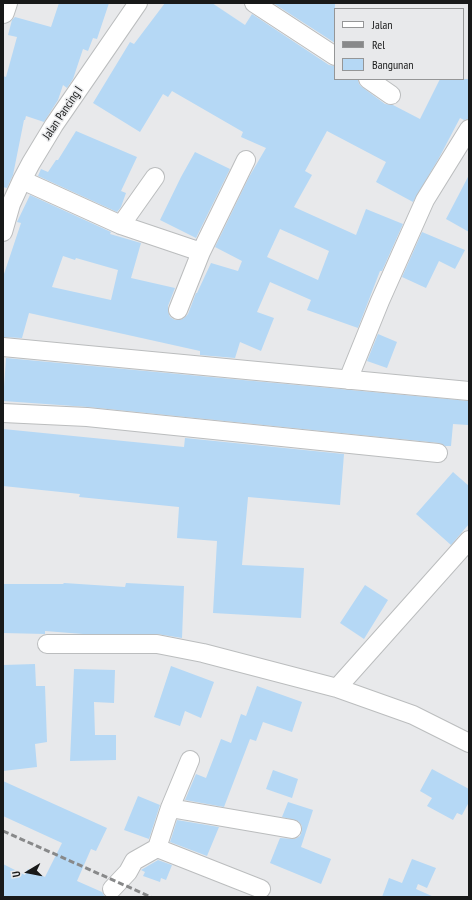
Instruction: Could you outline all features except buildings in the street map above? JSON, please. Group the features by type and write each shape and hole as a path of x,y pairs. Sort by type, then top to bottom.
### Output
{"main road":[{"path":"3,12 6,3"}],"street":[{"name":"Jalan Pancing I","path":"3,232 11,204 22,180 54,125 138,3"},
{"path":"254,3 334,55"},
{"path":"369,80 391,95"},
{"path":"348,380 380,302 425,200 469,129"},
{"path":"178,310 201,252 246,160"},
{"path":"121,224 155,177"},
{"path":"22,180 121,224 201,252"},
{"path":"3,347 469,391"},
{"path":"3,414 87,417 438,453"},
{"path":"337,688 469,540"},
{"path":"47,644 157,644 203,653 337,688 413,715 469,743"},
{"path":"112,889 128,872 134,861 157,848 170,808 190,760"},
{"path":"170,808 292,830"},
{"path":"157,848 262,889"}],"railway":[{"path":"3,831 151,897"}]}
